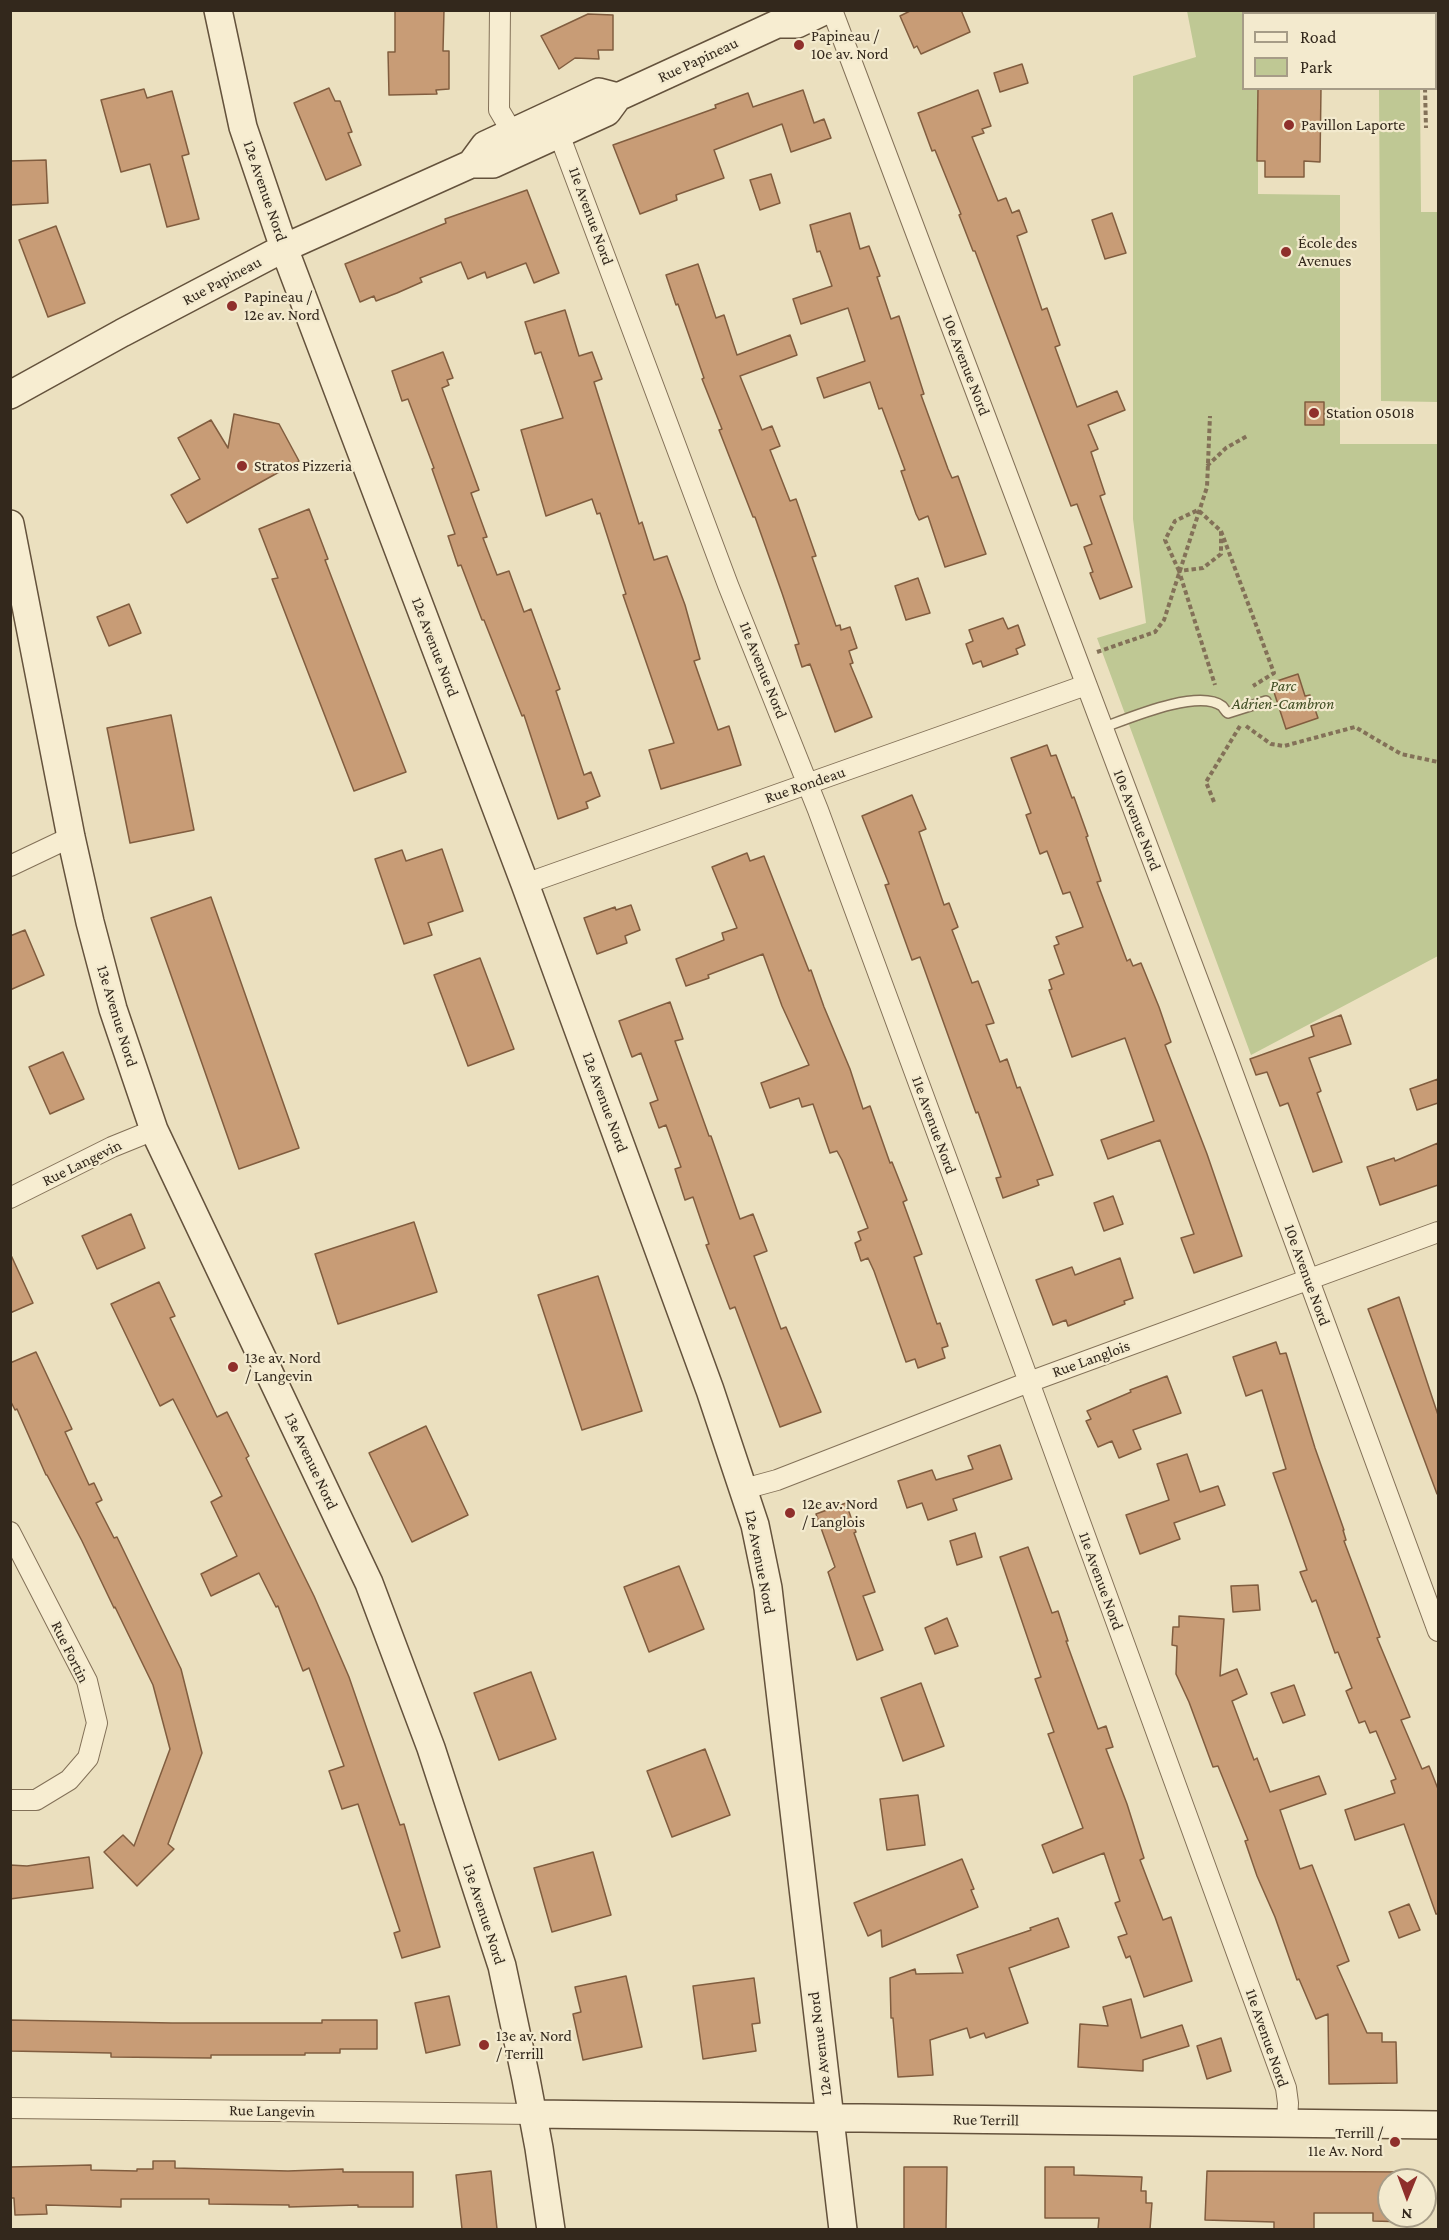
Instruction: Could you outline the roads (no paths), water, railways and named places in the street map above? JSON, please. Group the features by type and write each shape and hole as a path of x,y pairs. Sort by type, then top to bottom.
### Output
{"main road":[{"name":"12e Avenue Nord","path":"218,10 243,127 284,248 525,884 706,1379 755,1526 768,1588 843,2229"},
{"name":"Rue Papineau","path":"10,394 284,248 471,164 492,164 607,112 618,97 781,17 797,24 826,10"},
{"name":"Rue Papineau","path":"471,164 485,145 599,92 618,97"},
{"name":"13e Avenue Nord","path":"10,524 71,837 113,1009 154,1130 369,1583 431,1748 502,1966 533,2114 551,2229"},
{"name":"Rue Terrill","path":"533,2114 1438,2125"}],"street":[{"path":"500,10 499,110 512,132"},
{"name":"10e Avenue Nord","path":"832,10 1309,1279 1438,1631"},
{"name":"11e Avenue Nord","path":"559,134 728,585 808,784 1029,1382 1286,2088 1287,2122"},
{"name":"Rue Rondeau","path":"525,884 1086,685"},
{"path":"10,866 71,837"},
{"name":"Rue Langevin","path":"10,1198 112,1147 154,1130"},
{"name":"Rue Langlois","path":"744,1489 777,1480 1029,1382 1438,1232"},
{"name":"Rue Fortin","path":"10,1533 87,1681 97,1723 88,1758 69,1780 36,1800 10,1800"},
{"name":"Rue Langevin","path":"10,2108 533,2114"}],"lane":[{"path":"1102,728 1189,700 1206,701 1225,709 1266,701"}],"place":[{"name":"Papineau / 10e av. Nord","path":"799,45"},
{"name":"Pavillon Laporte","path":"1289,125"},
{"name":"École des Avenues","path":"1286,252"},
{"name":"Papineau / 12e av. Nord","path":"232,306"},
{"name":"Station 05018","path":"1314,413"},
{"name":"Stratos Pizzeria","path":"242,466"},
{"name":"13e av. Nord / Langevin","path":"233,1367"},
{"name":"12e av. Nord / Langlois","path":"790,1513"},
{"name":"13e av. Nord / Terrill","path":"484,2045"},
{"name":"Terrill / 11e Av. Nord","path":"1395,2142"}],"park label":[{"name":"Parc Adrien-Cambron","path":"1283,695"}]}
